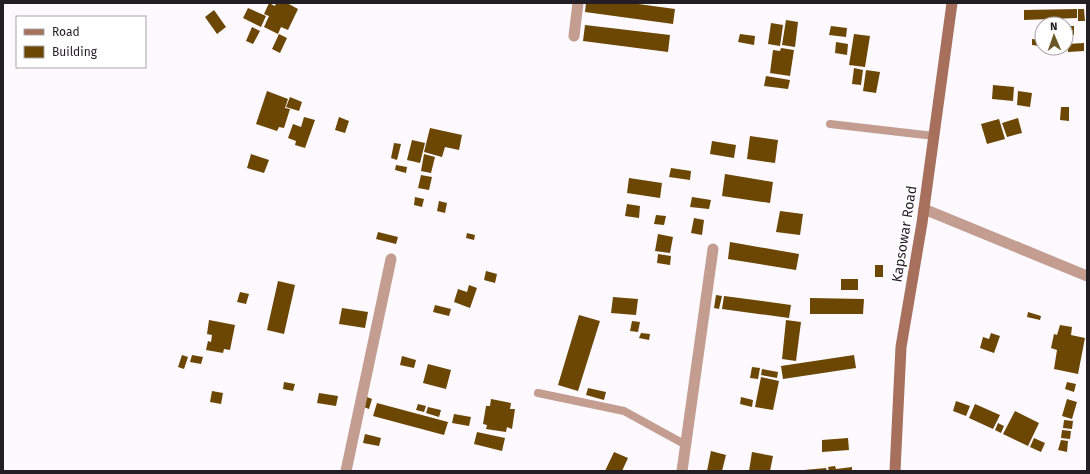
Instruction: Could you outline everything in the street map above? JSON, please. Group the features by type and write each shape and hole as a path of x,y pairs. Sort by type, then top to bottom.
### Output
{"main road":[{"name":"Kapsowar Road","path":"895,471 900,347 924,210 952,3"}],"street":[{"path":"574,36 578,3"},
{"path":"924,210 1087,276"},
{"path":"682,471 713,249"},
{"path":"346,471 391,259"}],"lane":[{"path":"830,124 934,136"},
{"path":"538,394 624,411 686,445"}],"building":[{"path":"269,3 275,6 276,3 287,3 298,9 288,30 281,27 278,34 264,27 269,16 264,14"},
{"path":"586,3 631,3 675,9 673,24 585,12"},
{"path":"248,8 266,16 261,27 243,18"},
{"path":"1077,9 1077,18 1074,18 1074,16 1034,16 1034,20 1024,20 1024,10"},
{"path":"1078,9 1084,9 1085,21 1078,21"},
{"path":"214,10 226,27 217,34 205,17"},
{"path":"786,20 798,22 795,47 782,45"},
{"path":"771,23 783,25 780,46 768,44"},
{"path":"585,25 670,35 668,52 583,41"},
{"path":"831,26 847,28 846,37 829,35"},
{"path":"252,27 260,31 253,44 246,41"},
{"path":"279,34 287,38 280,53 272,49"},
{"path":"740,34 755,36 754,45 738,42"},
{"path":"854,34 870,36 865,67 849,65"},
{"path":"1032,39 1034,39 1034,45 1032,45"},
{"path":"836,42 848,44 847,55 835,53"},
{"path":"1084,43 1084,51 1074,52 1074,44"},
{"path":"781,48 794,50 790,76 770,73 773,50 780,51"},
{"path":"854,68 863,70 861,85 852,84"},
{"path":"866,70 880,72 876,93 863,91"},
{"path":"766,76 790,80 788,89 764,86"},
{"path":"993,85 1014,87 1013,101 992,99"},
{"path":"267,91 288,99 285,108 290,109 284,128 279,127 277,131 256,124"},
{"path":"1018,91 1032,93 1030,107 1017,105"},
{"path":"290,97 302,102 299,111 286,107"},
{"path":"1061,107 1069,107 1069,121 1060,120"},
{"path":"304,117 315,120 305,148 295,145 296,141 288,138 293,124 301,127"},
{"path":"339,117 349,121 345,133 335,130"},
{"path":"1018,118 1022,133 1007,137 1002,123"},
{"path":"999,119 1005,139 987,144 981,124"},
{"path":"430,128 462,135 459,150 445,147 442,157 424,152"},
{"path":"750,136 778,140 775,163 747,159"},
{"path":"412,140 425,143 420,163 407,160"},
{"path":"712,141 736,145 734,158 710,154"},
{"path":"394,143 401,144 397,160 391,158"},
{"path":"251,154 269,160 264,173 247,168"},
{"path":"424,154 435,157 431,173 421,171"},
{"path":"396,165 407,167 406,173 395,170"},
{"path":"671,168 691,171 690,180 669,177"},
{"path":"725,174 773,182 770,203 722,196"},
{"path":"421,175 432,177 429,190 418,188"},
{"path":"629,178 662,183 660,198 627,193"},
{"path":"415,197 424,199 422,207 414,205"},
{"path":"692,197 711,200 709,209 690,207"},
{"path":"439,201 447,203 445,213 437,211"},
{"path":"627,204 640,206 639,218 625,216"},
{"path":"780,211 803,214 800,235 776,232"},
{"path":"656,215 666,216 664,225 654,224"},
{"path":"694,218 704,220 702,235 691,233"},
{"path":"378,232 398,237 396,244 376,239"},
{"path":"467,233 475,235 474,240 466,238"},
{"path":"658,234 673,237 670,253 655,251"},
{"path":"730,242 799,254 796,270 728,259"},
{"path":"658,254 671,256 670,265 657,263"},
{"path":"875,265 883,265 883,277 875,277"},
{"path":"486,271 497,274 495,283 484,280"},
{"path":"841,279 858,279 858,290 841,290"},
{"path":"278,281 295,285 284,334 267,330"},
{"path":"469,285 477,288 470,308 454,302 458,289 467,292"},
{"path":"240,292 249,294 246,304 237,302"},
{"path":"716,295 722,296 719,309 714,308"},
{"path":"724,296 791,305 789,318 722,309"},
{"path":"613,297 638,299 636,315 611,313"},
{"path":"810,298 864,299 863,314 810,314"},
{"path":"435,305 451,309 449,316 433,312"},
{"path":"342,308 368,312 365,328 339,324"},
{"path":"1028,312 1041,316 1040,320 1027,317"},
{"path":"579,315 600,321 578,391 558,385"},
{"path":"209,320 235,325 230,350 224,349 223,353 206,350 208,341 211,342 212,335 207,334"},
{"path":"786,320 801,322 796,361 782,359"},
{"path":"632,321 640,322 638,332 630,331"},
{"path":"1060,325 1072,327 1071,335 1085,338 1078,374 1054,369 1057,350 1051,348 1054,334 1057,335"},
{"path":"641,333 650,334 649,340 639,338"},
{"path":"991,333 1000,336 994,353 980,348 983,337 989,339"},
{"path":"182,355 188,357 184,369 178,367"},
{"path":"192,355 203,357 201,364 190,362"},
{"path":"854,355 856,368 783,379 781,366"},
{"path":"402,356 416,360 414,368 400,365"},
{"path":"428,364 451,370 446,389 423,383"},
{"path":"752,367 760,368 758,379 750,378"},
{"path":"762,369 778,372 777,378 761,375"},
{"path":"761,377 779,381 773,410 755,407"},
{"path":"284,382 295,384 293,391 283,389"},
{"path":"1067,382 1076,384 1074,392 1065,389"},
{"path":"588,388 606,392 604,400 586,395"},
{"path":"212,391 223,393 221,404 210,402"},
{"path":"319,393 338,396 336,406 317,403"},
{"path":"367,397 372,399 369,409 364,407"},
{"path":"741,397 753,400 752,407 740,404"},
{"path":"491,399 511,403 510,409 515,409 512,429 507,427 506,432 486,429 487,425 483,424 486,406 490,406"},
{"path":"1067,399 1077,402 1072,419 1062,416"},
{"path":"956,401 970,406 966,416 953,411"},
{"path":"377,403 448,422 444,435 373,416"},
{"path":"418,404 426,406 424,412 416,410"},
{"path":"975,404 1000,415 993,429 969,418"},
{"path":"428,407 441,410 439,417 426,413"},
{"path":"1015,411 1039,423 1028,446 1003,434"},
{"path":"454,414 471,417 469,426 452,423"},
{"path":"1064,420 1073,421 1072,429 1063,428"},
{"path":"998,423 1004,426 1001,433 995,430"},
{"path":"1062,430 1071,431 1070,439 1061,438"},
{"path":"477,432 505,438 502,451 474,444"},
{"path":"365,434 381,438 379,446 363,443"},
{"path":"848,438 849,450 822,452 822,440"},
{"path":"1034,438 1045,443 1041,452 1030,447"},
{"path":"1061,440 1068,441 1067,452 1058,450"},
{"path":"711,451 726,455 722,471 707,471"},
{"path":"614,452 628,458 622,471 605,471"},
{"path":"752,452 773,456 770,471 749,471"},
{"path":"835,466 836,469 852,467 852,471 829,471 828,467"},
{"path":"826,468 827,471 804,471 804,470"}]}
